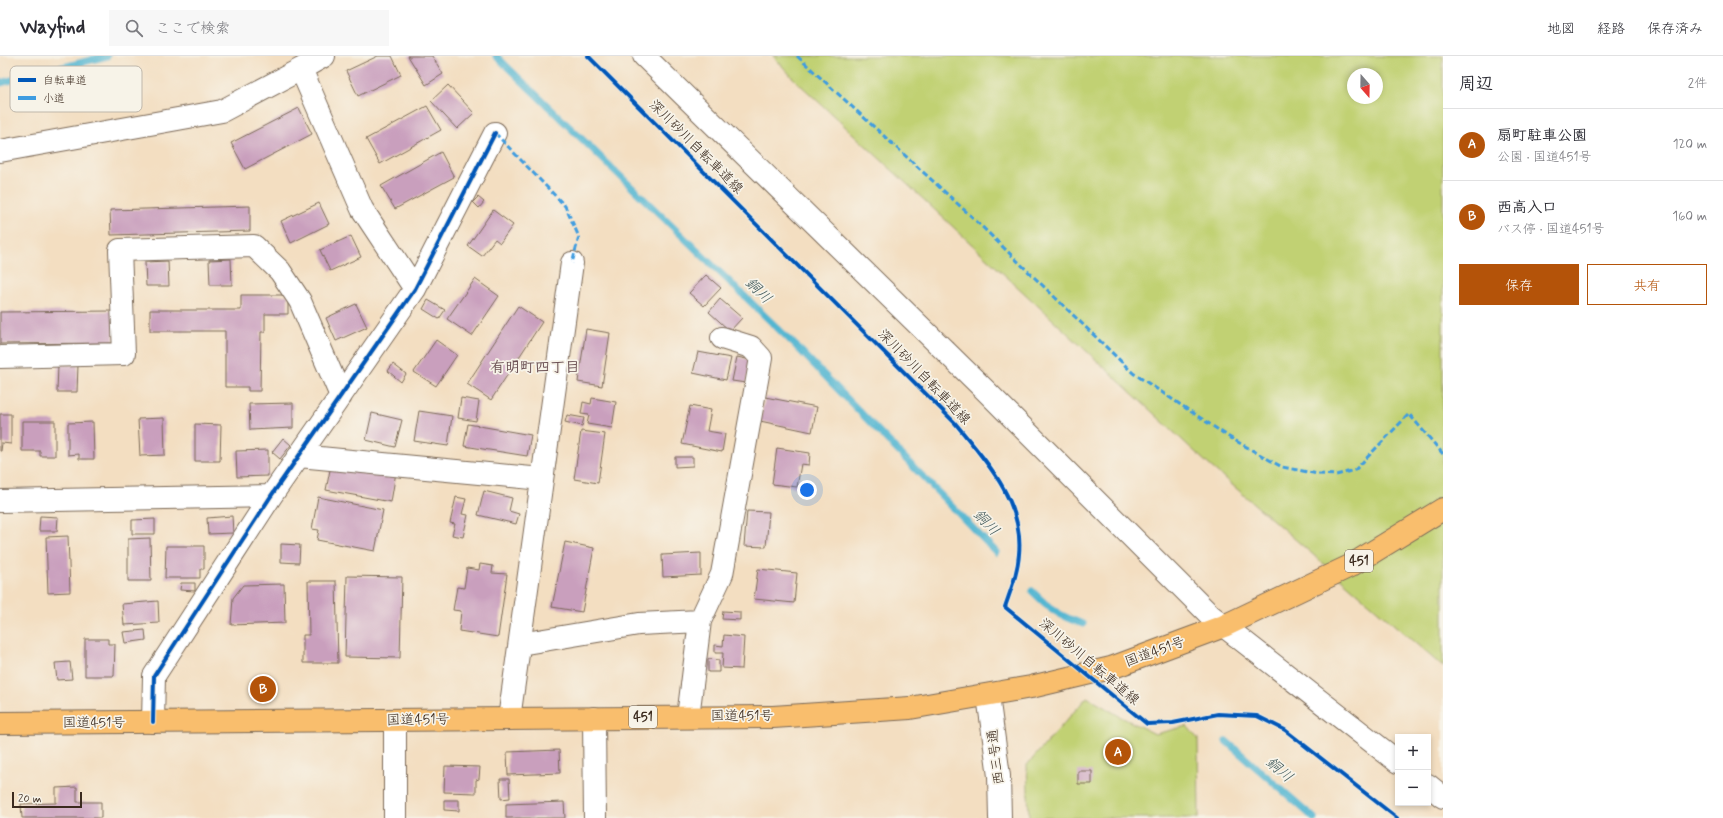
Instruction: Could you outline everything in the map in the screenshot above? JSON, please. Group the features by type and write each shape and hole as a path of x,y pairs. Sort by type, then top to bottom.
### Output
{"highway":[{"name":"国道451号","path":"0,723 395,721 774,716 910,708 988,696 1111,668 1224,626 1350,566 1443,509"}],"street":[{"path":"0,151 222,111 324,56"},
{"path":"644,56 980,386 1211,616 1395,760"},
{"path":"301,69 362,209 415,289"},
{"path":"153,722 154,676 271,496 415,289 495,132"},
{"path":"0,357 124,354 120,250 254,246 280,271 300,301 341,396"},
{"path":"509,719 572,264"},
{"path":"688,717 700,621 722,574 761,358 751,347 722,338"},
{"path":"299,456 542,479"},
{"path":"0,501 271,496"},
{"path":"520,644 639,624 700,621"},
{"name":"西三号通","path":"988,696 999,776 1000,818"},
{"path":"594,718 594,818"},
{"path":"395,721 395,818"},
{"path":"1431,787 1443,797"}],"green space":[{"path":"773,56 1443,56 1443,667 1208,464 794,79"},
{"path":"1087,697 1121,717 1155,734 1187,726 1198,739 1199,818 1029,818 1027,765"}],"building":[{"path":"378,56 392,56 401,75 358,96 346,71"},
{"path":"408,56 432,56 443,74 426,85"},
{"path":"448,85 474,113 457,129 431,101"},
{"path":"427,106 441,130 380,164 366,139"},
{"path":"299,108 312,134 245,169 231,143"},
{"path":"441,152 454,177 395,209 381,186"},
{"path":"478,197 484,202 479,208 473,202"},
{"path":"319,203 329,224 291,243 281,221"},
{"path":"250,206 250,231 111,235 110,210"},
{"path":"493,210 513,225 500,243 495,239 482,256 468,246"},
{"path":"351,236 361,257 330,271 320,250"},
{"path":"231,259 232,285 210,285 209,260"},
{"path":"168,261 169,286 146,286 145,262"},
{"path":"706,275 721,288 704,306 689,293"},
{"path":"475,279 499,296 472,336 447,319"},
{"path":"241,295 288,295 288,314 265,314 265,332 261,332 260,391 248,391 248,387 225,387 225,331 150,331 150,310 241,310"},
{"path":"720,299 742,318 730,331 709,312"},
{"path":"428,300 445,310 439,319 423,309"},
{"path":"356,304 367,327 336,341 326,318"},
{"path":"518,306 542,322 491,400 467,384"},
{"path":"113,311 114,343 0,344 0,312"},
{"path":"586,329 610,333 602,386 578,382"},
{"path":"436,340 457,355 436,386 414,372"},
{"path":"698,352 731,358 726,380 693,373"},
{"path":"737,357 751,360 746,383 732,381"},
{"path":"393,364 406,374 401,382 388,371"},
{"path":"58,365 78,365 77,392 57,392"},
{"path":"765,397 817,407 812,432 760,421"},
{"path":"461,398 479,401 476,421 458,418"},
{"path":"592,398 616,402 612,428 587,424 589,415 581,414 583,402 591,404"},
{"path":"293,403 293,428 250,430 249,404"},
{"path":"690,406 711,410 707,431 725,434 722,452 682,444"},
{"path":"419,411 452,416 448,446 414,441"},
{"path":"372,413 402,420 395,447 366,440"},
{"path":"0,414 11,414 11,444 2,443 1,451 0,451"},
{"path":"567,415 584,418 582,426 565,422"},
{"path":"164,418 165,455 140,456 138,419"},
{"path":"22,421 55,421 55,456 40,456 40,451 22,451"},
{"path":"93,422 94,459 79,459 79,454 68,455 68,423"},
{"path":"195,424 221,425 220,461 195,461"},
{"path":"468,424 531,435 527,456 464,446"},
{"path":"581,431 605,434 598,483 574,479"},
{"path":"283,438 291,445 280,459 272,452"},
{"path":"777,448 810,453 809,465 801,464 797,487 772,484"},
{"path":"268,450 268,476 237,477 236,451"},
{"path":"675,457 693,457 693,466 675,467"},
{"path":"332,460 396,472 391,502 326,490"},
{"path":"484,491 512,498 509,511 519,514 516,524 478,515"},
{"path":"318,497 383,510 375,551 317,540 319,530 312,529"},
{"path":"456,497 466,499 462,514 468,515 463,537 452,535 455,524 450,523"},
{"path":"747,511 769,512 766,547 744,546"},
{"path":"40,516 58,517 57,531 39,531"},
{"path":"232,516 233,533 208,534 207,518"},
{"path":"155,519 155,534 132,534 132,520"},
{"path":"68,536 70,592 48,593 46,537"},
{"path":"150,538 151,581 128,581 128,539"},
{"path":"565,542 594,548 582,612 552,607"},
{"path":"281,544 300,545 299,563 281,562"},
{"path":"166,546 204,546 204,569 200,569 200,578 165,578"},
{"path":"701,553 701,575 663,577 662,555"},
{"path":"480,564 493,566 492,573 507,574 498,637 459,631 461,611 453,610 457,587 464,588 467,568 479,570"},
{"path":"758,569 797,573 794,603 754,599"},
{"path":"347,576 402,577 400,658 345,657"},
{"path":"308,581 336,581 338,663 303,663 303,635 309,635"},
{"path":"181,583 195,583 195,591 180,590"},
{"path":"284,584 285,623 231,625 233,598 243,585"},
{"path":"158,601 159,623 124,625 122,604"},
{"path":"723,611 740,612 740,620 722,619"},
{"path":"145,630 146,640 125,643 123,632"},
{"path":"724,635 744,637 742,669 722,668 723,653 715,653 715,645 723,646"},
{"path":"85,639 108,639 108,644 115,644 114,676 85,676"},
{"path":"708,659 719,660 719,672 708,672"},
{"path":"70,662 72,679 57,680 55,663"},
{"path":"559,750 560,773 508,775 507,752"},
{"path":"445,766 480,767 479,779 476,780 476,793 444,792"},
{"path":"1078,771 1092,771 1092,784 1078,784"},
{"path":"500,779 509,779 510,798 501,799"},
{"path":"77,787 77,802 101,802 101,818 22,818 21,804 56,803 56,788"},
{"path":"444,800 459,800 459,811 444,810"},
{"path":"564,802 565,818 506,818 506,804"}],"waterway":[{"path":"67,66 107,56"},
{"name":"銅川","path":"496,56 796,346 996,552"},
{"path":"0,83 10,80"},
{"name":"銅川","path":"1032,591 1055,611 1067,618 1083,624"},
{"name":"銅川","path":"1226,741 1314,818"}],"marked path":[{"path":"797,56 972,217 1133,373 1229,437 1282,467 1318,474 1336,475 1355,470 1409,414 1443,454"},
{"path":"495,133 565,206 579,237 572,263"}],"cycle path":[{"name":"深川砂川自転車道線","path":"588,56 955,423 979,452 990,467 1009,500 1019,535 1017,567 1005,607 1147,724 1173,723 1218,714 1257,716 1285,730 1397,818"},
{"path":"153,722 154,676 271,496 415,289 495,133"}],"place":[{"name":"西高入口","path":"263,689"},
{"name":"扇町駐車公園","path":"1118,752"}],"district":[{"name":"有明町四丁目","path":"535,368"}]}
